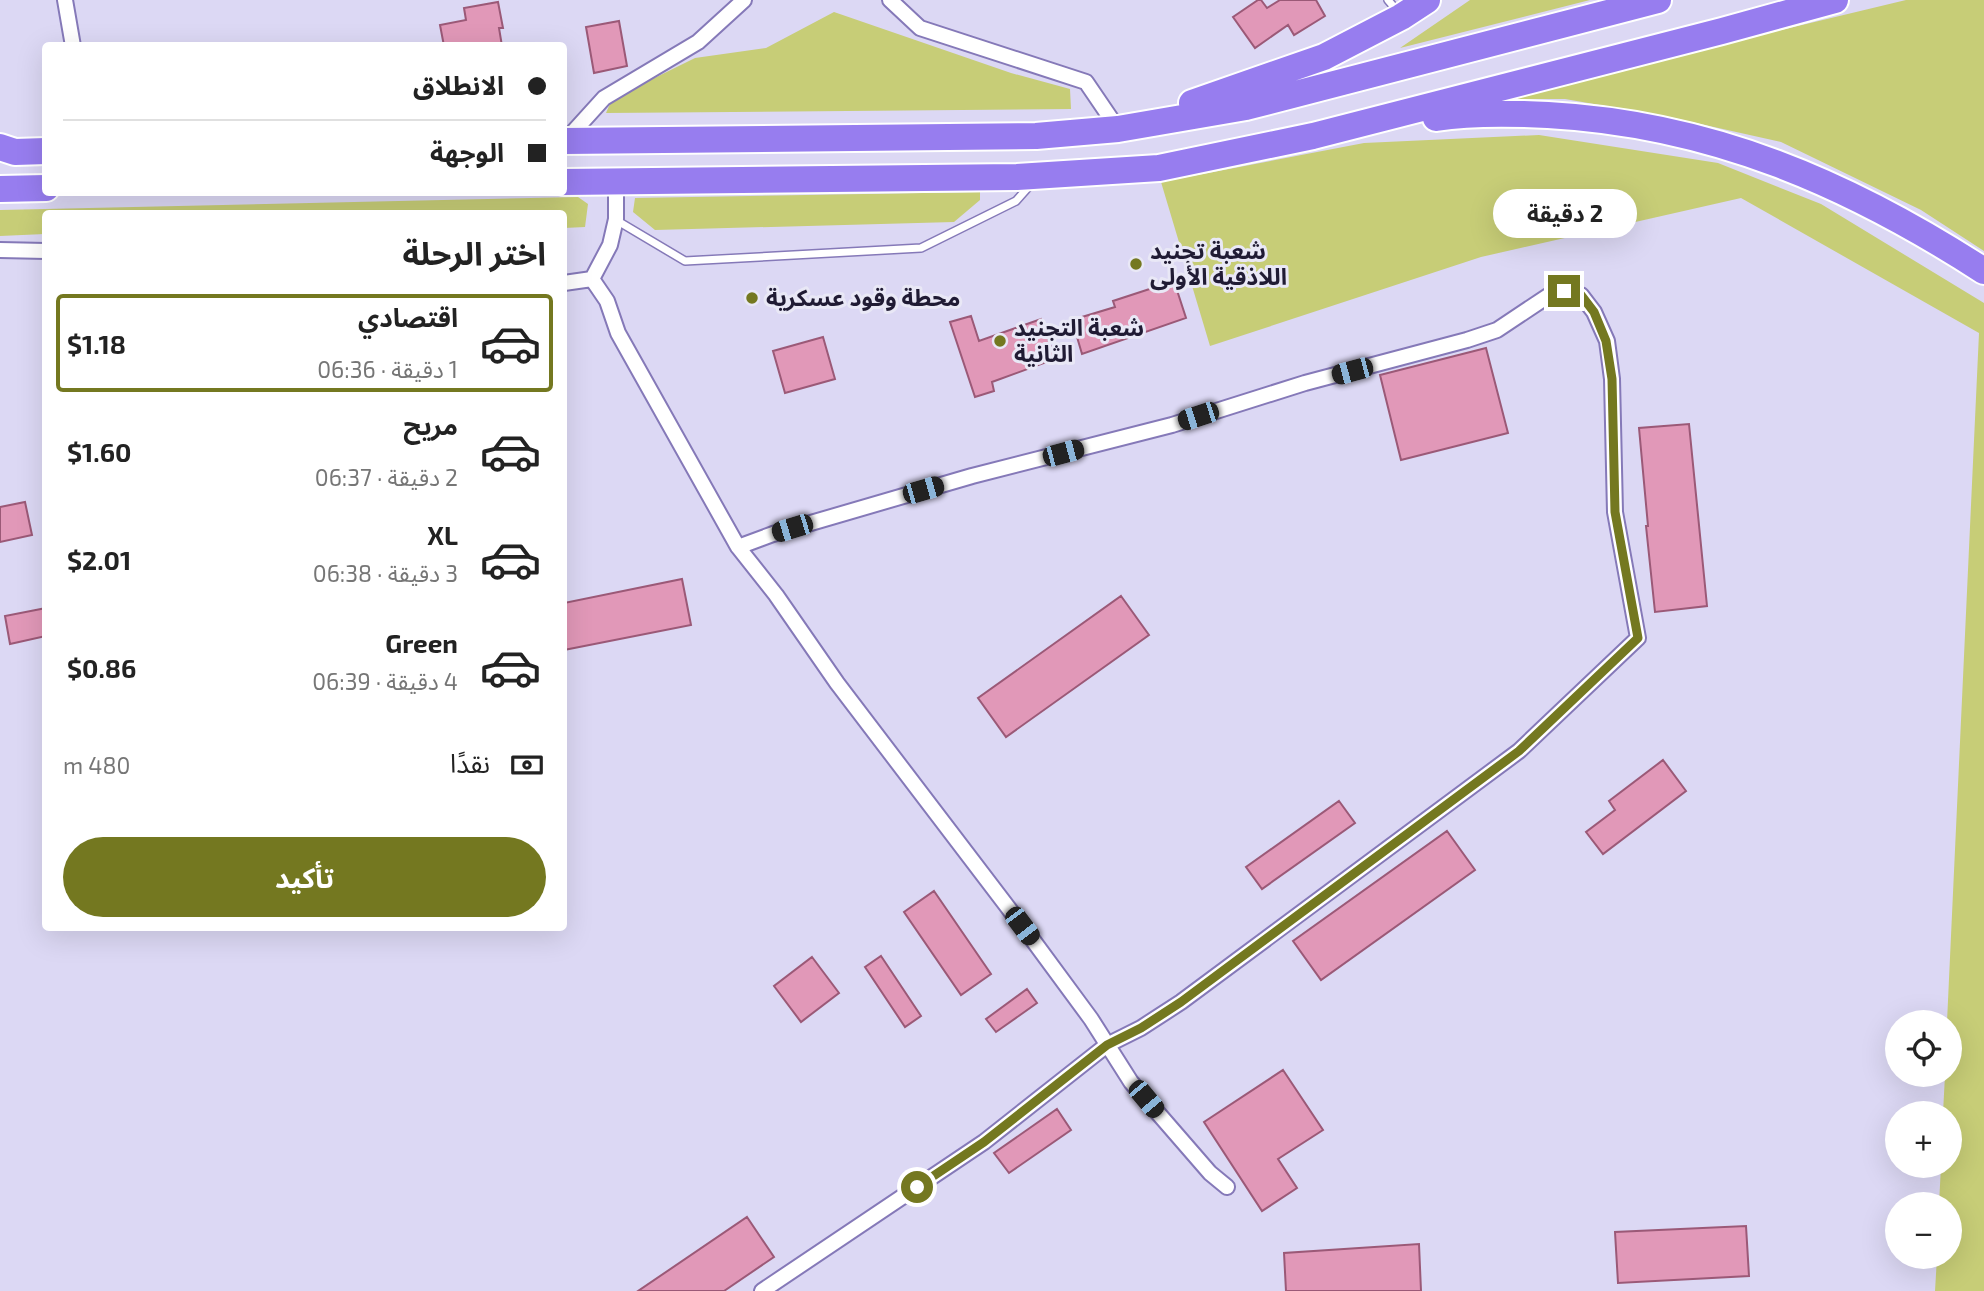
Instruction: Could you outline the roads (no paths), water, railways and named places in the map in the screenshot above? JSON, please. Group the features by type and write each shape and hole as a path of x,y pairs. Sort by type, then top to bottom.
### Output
{"highway":[{"path":"1118,129 1324,57 1395,8 1427,0"},
{"path":"567,141 1036,136 1118,129 1246,107 1658,0"},
{"path":"567,182 1039,176 1159,168 1314,136 1835,0"},
{"path":"1314,136 1455,115 1569,116 1647,125 1711,141 1791,169 1850,194 1932,237 1984,271"},
{"path":"0,147 15,152 42,151"},
{"path":"0,190 42,188"}],"street":[{"path":"65,0 72,42"},
{"path":"567,138 604,98 698,42 744,0"},
{"path":"890,0 920,28 1086,82 1118,129"},
{"path":"592,279 610,246 616,219 616,182"},
{"path":"0,250 42,251"},
{"path":"567,283 592,279"},
{"path":"592,279 607,301 618,333 738,547 776,595 837,683 1043,954 1140,1091 1210,1173 1227,1187"},
{"path":"738,547 773,534 972,476 1172,425 1305,383 1467,340 1497,330 1548,296 1564,291 1581,295 1594,312 1606,341 1612,379 1615,512 1638,638 1519,751 1181,1002 1141,1028 1107,1045 984,1142 762,1291"}],"lane":[{"path":"616,219 685,261 921,248 1016,201 1039,176"}],"place":[{"name":"شعبة تجنيد اللاذقية الأولى","path":"1136,264"},
{"name":"محطة وقود عسكرية","path":"752,298"},
{"name":"شعبة التجنيد الثانية","path":"1000,341"}]}
